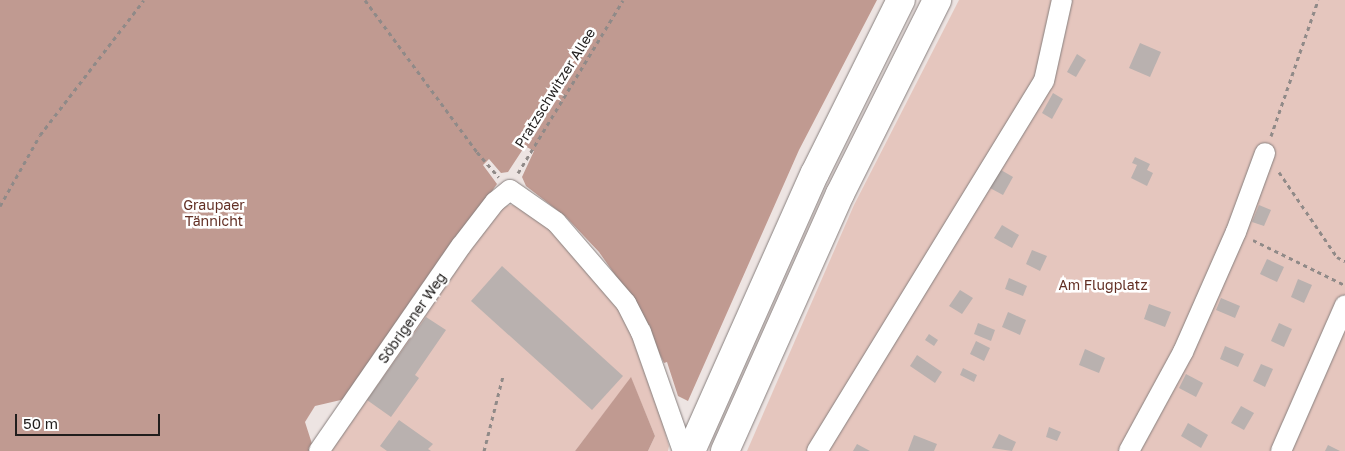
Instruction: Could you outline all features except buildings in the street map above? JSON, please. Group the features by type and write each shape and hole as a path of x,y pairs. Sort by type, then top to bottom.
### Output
{"highway":[{"path":"690,451 811,182 901,0"},
{"path":"725,451 840,194 937,0"}],"street":[{"path":"817,451 1044,81 1062,0"},
{"path":"1129,451 1183,352 1236,232 1265,153"},
{"path":"510,190 556,222 626,303 665,395 683,451"},
{"name":"Söbrigener Weg","path":"319,451 461,246 495,202 510,190"},
{"path":"1281,451 1345,305"}],"path":[{"path":"0,206 40,135 144,0"},
{"path":"365,0 477,152 510,190"},
{"name":"Pratzschwitzer Allee","path":"510,190 527,154 623,0"},
{"path":"1318,0 1265,153 1337,257 1345,261"},
{"path":"1236,232 1345,284"},
{"path":"484,451 503,376"}],"green space":[{"name":"Graupaer Tännicht","path":"0,0 877,0 799,150 688,401 678,396 667,362 664,363 632,299 599,252 566,217 526,186 522,177 534,151 525,146 508,172 501,173 489,159 483,165 497,184 345,399 315,406 305,422 313,447 311,451 0,451"},
{"name":"Am Flugplatz","path":"959,0 1345,0 1345,451 747,451 854,205"},
{"path":"513,205 529,209 555,229 618,305 649,375 669,446 668,451 648,451 655,436 631,378 575,451 325,451 500,206"},
{"path":"631,377 655,436 648,451 575,451"}]}
